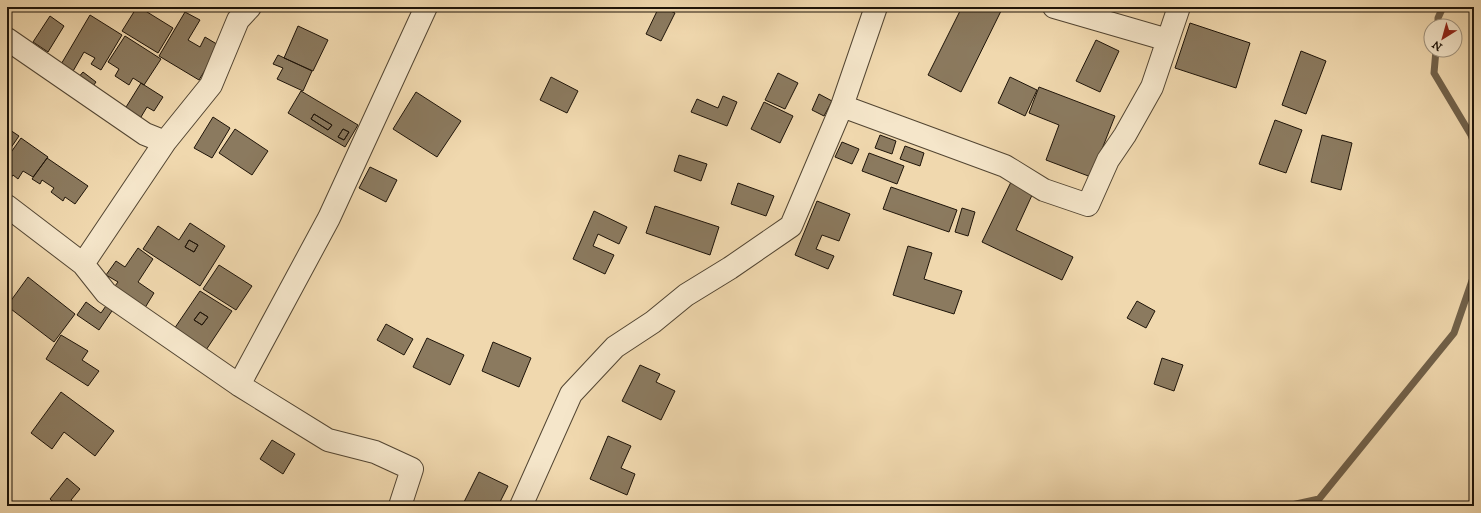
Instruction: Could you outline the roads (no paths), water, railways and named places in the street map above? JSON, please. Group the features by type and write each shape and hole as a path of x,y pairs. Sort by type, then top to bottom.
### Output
{"street":[{"path":"83,264 165,142 211,85 238,20 250,7"},
{"path":"239,385 328,218 426,7"},
{"path":"521,506 571,394 615,347 653,322 686,295 730,268 791,226 842,106 876,7"},
{"path":"1054,7 1168,40"},
{"path":"842,106 1004,166 1044,190 1088,205 1108,160 1125,135 1152,87 1179,7"},
{"path":"7,39 145,134 165,142"},
{"path":"7,206 83,264 106,293 239,385 328,440 375,452 412,469 400,506"}],"waterway":[{"path":"1438,18 1443,7"},
{"path":"1435,58 1434,73 1471,135 1474,144"},
{"path":"1287,506 1319,499 1454,333 1474,275"}]}
